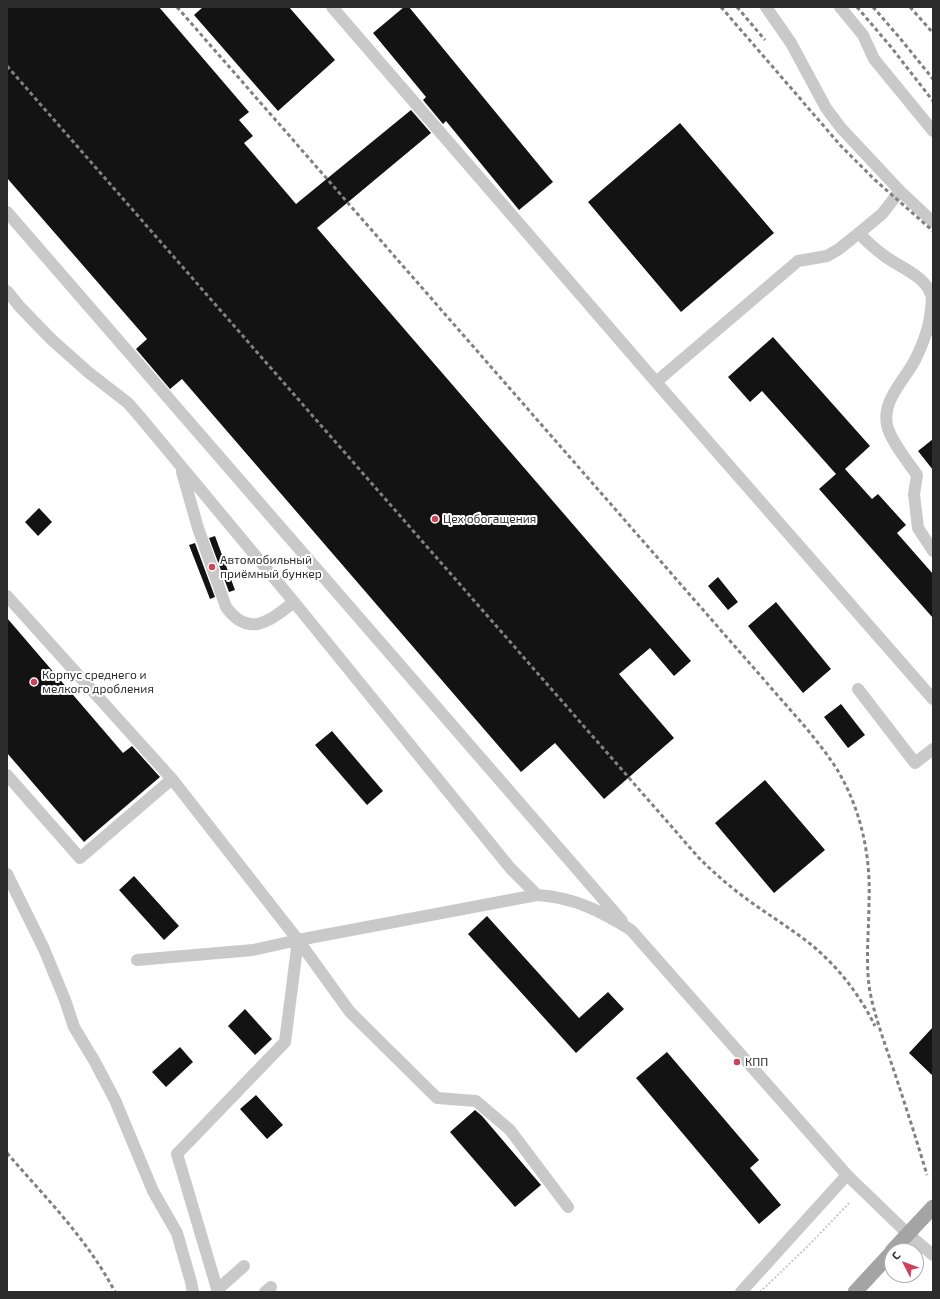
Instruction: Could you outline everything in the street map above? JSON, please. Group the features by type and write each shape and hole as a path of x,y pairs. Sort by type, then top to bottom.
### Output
{"main road":[{"path":"900,1243 933,1207"},
{"path":"855,1292 884,1260"}],"lane":[{"path":"332,7 656,382 933,699"},
{"path":"766,7 791,43 826,108 854,143 900,191 933,222"},
{"path":"840,7 863,35 874,59 933,131"},
{"path":"656,382 798,261 827,256 839,249 882,214 900,191"},
{"path":"7,212 631,930 847,1175 933,1256"},
{"path":"859,233 876,249 922,282 929,291 932,302 928,330 914,361 892,396 887,407 886,417 887,427 895,442 917,475 914,494 918,528 933,551"},
{"path":"7,291 51,339 88,372 128,403 294,602 511,869 537,895"},
{"path":"181,467 198,528 226,607 230,612 244,622 253,625 271,620 294,602"},
{"path":"7,596 172,779 298,940 350,1012 437,1098 476,1101 510,1130 568,1207"},
{"path":"858,689 915,763 933,749"},
{"path":"7,775 80,858 172,779"},
{"path":"7,874 44,949 65,1000 74,1027 96,1062 153,1190 177,1233 193,1292"},
{"path":"137,960 253,950 298,940 537,895 576,901 611,917 631,930"},
{"path":"244,1266 218,1291 177,1154 285,1042 298,940"},
{"path":"741,1292 847,1175"}],"path":[{"path":"760,1292 811,1243 850,1202"}],"building":[{"name":"Цех обогащения","path":"7,7 159,7 249,112 239,120 253,136 244,143 296,204 411,110 431,133 317,228 691,661 674,676 650,648 619,674 674,738 604,799 555,743 521,772 182,379 170,389 136,349 147,339 7,178"},
{"path":"203,7 289,7 335,60 278,111 194,15"},
{"path":"404,7 409,7 553,182 519,210 446,121 443,124 423,100 426,97 373,33"},
{"path":"680,123 774,233 681,312 588,202"},
{"path":"773,337 870,446 845,469 872,499 878,494 906,525 897,533 933,574 933,618 819,489 836,474 762,391 750,402 728,377"},
{"path":"933,439 933,470 918,451"},
{"path":"39,508 52,522 38,536 25,522"},
{"path":"215,536 235,590 229,592 209,538"},
{"path":"195,543 215,597 210,599 189,545"},
{"path":"718,577 738,602 728,610 708,586"},
{"path":"776,602 831,669 803,693 748,626"},
{"name":"Корпус среднего и мелкого дробления","path":"7,618 123,753 132,746 160,777 84,842 7,753"},
{"path":"841,704 865,735 848,748 824,717"},
{"path":"332,731 383,791 367,805 315,745"},
{"path":"765,780 825,850 774,893 715,823"},
{"path":"134,876 179,926 164,940 119,890"},
{"path":"487,916 579,1018 608,992 624,1009 576,1053 468,934"},
{"path":"245,1009 272,1039 255,1055 228,1026"},
{"path":"933,1027 933,1076 909,1053"},
{"path":"180,1047 193,1062 166,1087 152,1072"},
{"path":"667,1052 759,1160 750,1168 781,1205 759,1224 636,1078"},
{"path":"256,1095 283,1125 267,1139 240,1109"},
{"path":"475,1110 482,1116 541,1185 515,1207 450,1132"}],"railway":[{"path":"177,7 807,729 835,765 853,801 863,834 866,851 869,885 868,970 872,1001 927,1175"},
{"path":"721,7 841,146 875,180 933,231"},
{"path":"737,7 765,40"},
{"path":"857,7 891,47 933,101"},
{"path":"873,7 933,79"},
{"path":"910,7 933,33"},
{"path":"7,66 699,858 740,894 800,936 823,955 849,984 863,1004 875,1026"},
{"path":"7,1153 79,1237 104,1273 115,1292"}],"place":[{"name":"Цех обогащения","path":"435,519"},
{"name":"Автомобильный приёмный бункер","path":"212,567"},
{"name":"Корпус среднего и мелкого дробления","path":"34,682"},
{"name":"КПП","path":"737,1062"}]}
